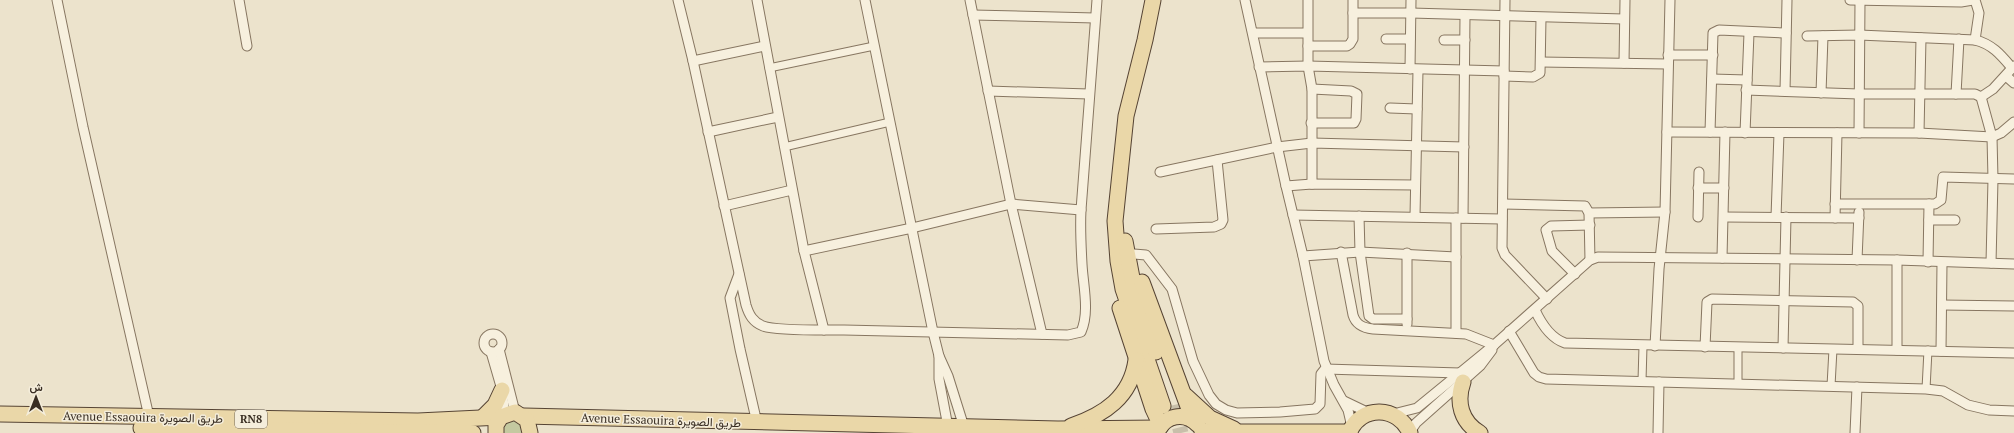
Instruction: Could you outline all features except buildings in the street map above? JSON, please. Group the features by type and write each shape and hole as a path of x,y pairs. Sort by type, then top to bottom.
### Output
{"main road":[{"path":"1153,0 1145,40 1126,116 1115,210 1120,233 1118,261 1123,289 1169,405"},
{"path":"1120,233 1134,254 1144,288 1182,391 1199,428"},
{"path":"1120,233 1112,244 1110,255 1114,284 1122,316 1159,429 1173,417 1184,416 1199,428 1245,432 1350,430 1360,418 1369,413 1382,411 1393,414 1403,421 1410,432"},
{"path":"1058,429 1087,420 1112,406 1122,395 1130,382 1136,360"},
{"path":"1461,378 1461,409 1466,421 1480,433"},
{"path":"483,417 495,405 502,390"},
{"path":"1182,391 1195,406 1210,418 1227,427 1245,432"},
{"name":"Avenue Essaouira طريق الصويرة","path":"0,414 150,423 370,433 473,433"},
{"name":"Avenue Essaouira طريق الصويرة","path":"0,424 418,421 511,415 757,423 1058,429 1159,429"},
{"path":"496,433 496,425 511,415 529,424 530,433"}],"street":[{"path":"58,0 82,127 150,423"},
{"path":"238,0 247,46"},
{"path":"678,0 693,61 739,274 749,314 756,322 764,326 774,328 1074,335 1081,332 1084,326 1084,284 1080,238 1081,210 1097,0"},
{"path":"756,0 804,251 824,330"},
{"path":"865,0 939,356 939,379 948,427"},
{"path":"970,0 1011,204 1042,334"},
{"path":"1245,0 1327,368 1350,416 1350,430"},
{"path":"1308,0 1308,66 1312,89 1312,184"},
{"path":"1308,46 1349,45 1353,39 1353,0"},
{"path":"1411,0 1410,39 1417,109 1415,216"},
{"path":"1505,0 1503,204 1501,245 1503,252 1547,299"},
{"path":"1624,63 1625,0"},
{"path":"1655,346 1660,257 1665,212 1667,60 1670,0"},
{"path":"1784,91 1787,0"},
{"path":"1850,0 1860,2 1962,2 1974,0 1979,13 1975,40"},
{"path":"1859,133 1860,2"},
{"path":"1353,13 1411,13 1465,16 1624,19"},
{"path":"973,15 1095,18"},
{"path":"1456,333 1456,257 1464,147 1465,16"},
{"path":"1260,67 1308,66 1465,71 1537,76 1540,73 1541,62 1541,18"},
{"path":"1710,132 1713,55 1712,35 1714,32 1719,30 1748,33 1786,33"},
{"path":"1253,33 1307,33"},
{"path":"1745,133 1748,33"},
{"path":"1746,90 1859,94 1975,94 1981,96 1990,91 2013,67 1996,50 1984,42 1975,40 1859,35 1807,36"},
{"path":"1821,93 1823,36"},
{"path":"1919,133 1921,38"},
{"path":"1386,39 1410,39"},
{"path":"1956,94 1959,39"},
{"path":"1444,40 1465,40"},
{"path":"693,61 764,46"},
{"path":"769,68 874,46"},
{"path":"1541,62 1624,63 1713,55"},
{"path":"2006,76 2014,83"},
{"path":"1712,79 1747,80"},
{"path":"1311,123 1354,123 1356,119 1357,94 1351,91 1312,89"},
{"path":"988,91 1090,94"},
{"path":"1981,96 1992,137 1993,179 1991,263"},
{"path":"1390,108 1417,109"},
{"path":"708,132 778,117"},
{"path":"784,147 890,122"},
{"path":"1667,132 1919,133 1992,137 2012,127"},
{"path":"1722,258 1725,132"},
{"path":"1776,218 1779,133"},
{"path":"1835,218 1837,133"},
{"path":"1160,172 1277,147 1312,144 1464,147"},
{"path":"1156,228 1214,227 1221,224 1223,220 1217,160"},
{"path":"1698,218 1699,172"},
{"path":"1835,204 1859,205 1938,203 1941,200 1943,177 2014,179"},
{"path":"1286,186 1312,184 1415,185"},
{"path":"1698,188 1724,188"},
{"path":"724,206 792,190"},
{"path":"804,251 912,228 1011,204 1081,210"},
{"path":"1503,204 1580,205 1588,208 1590,225 1590,260"},
{"path":"1928,262 1929,204"},
{"path":"1857,260 1859,205"},
{"path":"1589,213 1665,212"},
{"path":"1293,215 1415,216 1502,219"},
{"path":"1360,216 1360,252 1369,316 1373,319 1407,319"},
{"path":"1724,217 1859,218"},
{"path":"1783,348 1786,218"},
{"path":"1929,220 1955,220"},
{"path":"1575,274 1552,251 1546,230 1552,226 1590,225"},
{"path":"1303,256 1341,252 1360,252 1407,253 1456,257"},
{"path":"1341,252 1353,314 1357,323 1368,329 1456,333 1470,336 1494,345"},
{"path":"1407,253 1407,330"},
{"path":"1134,254 1146,255 1172,289 1193,361 1209,395 1221,407 1237,413 1280,412 1315,409 1320,404 1321,372 1327,368 1461,378"},
{"path":"1393,414 1417,408 1484,361 1494,345 1590,260 1598,257 1897,260 1942,263 2014,264"},
{"path":"1897,260 1897,350"},
{"path":"1941,351 1942,263"},
{"path":"739,274 730,298 757,423"},
{"path":"1706,347 1707,302 1710,299 1853,302 1856,304 1858,310 1858,349"},
{"path":"1942,305 2014,306"},
{"path":"1535,310 1543,326 1562,342 1643,346 1833,348 2014,353"},
{"path":"1509,332 1534,373 1543,379 1926,389 1943,391 1968,405 1989,410 2014,411"},
{"path":"1642,381 1643,346"},
{"path":"1738,347 1738,384"},
{"path":"1831,386 1833,348"},
{"path":"495,350 511,415 502,390 495,350"},
{"path":"1926,389 1928,350"},
{"path":"939,356 948,376 964,427"},
{"path":"1410,432 1416,423 1461,378"},
{"path":"1658,433 1659,382"},
{"path":"1855,433 1857,387"},
{"path":"1343,400 1369,413"}],"green space":[{"path":"520,419 521,433 503,433 502,422"}],"tunnel":[{"path":"1174,405 1181,433"}]}
